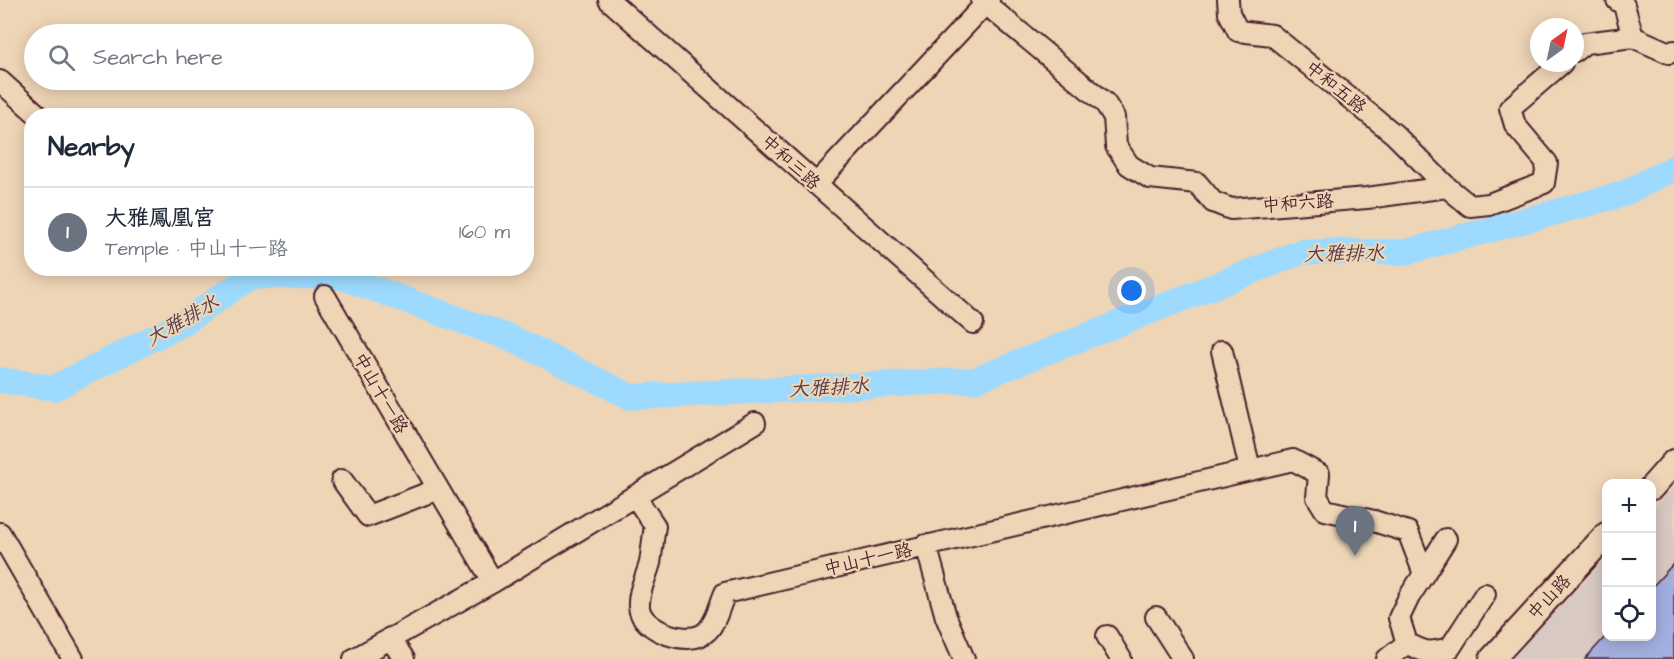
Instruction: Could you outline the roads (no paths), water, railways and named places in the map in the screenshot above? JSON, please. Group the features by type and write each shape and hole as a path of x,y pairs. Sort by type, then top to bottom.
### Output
{"main road":[{"path":"1656,482 1674,462"},
{"name":"中山路","path":"1492,659 1602,539"}],"street":[{"name":"中和三路","path":"609,0 973,323"},
{"name":"中和五路","path":"1228,0 1229,13 1238,31 1272,35 1394,134 1447,187"},
{"path":"1617,0 1624,5 1633,37"},
{"path":"816,184 985,1"},
{"name":"中和六路","path":"985,1 1105,103 1114,117 1116,146 1129,165 1150,178 1197,183 1213,202 1231,209 1367,198 1447,187"},
{"path":"1584,44 1633,37 1669,53 1674,51"},
{"path":"1447,187 1470,206 1489,204 1544,183 1547,163 1515,125 1510,108 1552,72"},
{"path":"0,81 30,108"},
{"name":"中山十一路","path":"325,297 493,582"},
{"path":"1222,351 1250,469"},
{"path":"354,659 493,582 755,423"},
{"name":"中山十一路","path":"635,496 655,526 649,565 640,589 639,610 646,622 666,634 688,639 702,635 709,630 725,593 1293,460 1319,474 1317,497 1325,510 1374,521 1408,532 1424,574"},
{"path":"342,480 368,516 438,489"},
{"path":"0,532 5,554 73,659"},
{"path":"1446,538 1409,597 1399,618 1407,643 1422,652 1429,653 1450,648 1485,594"},
{"path":"926,545 946,616 964,659"},
{"path":"1156,617 1183,659"},
{"path":"1107,636 1121,659"},
{"path":"390,638 404,659"},
{"path":"1387,659 1407,643"}],"waterway":[{"name":"大雅排水","path":"0,380 54,388 183,323 251,276 339,276 513,339 631,397 975,380 1301,252 1406,252 1623,194 1674,168"}],"place":[{"name":"大雅鳳凰宮","path":"1355,556"}]}
